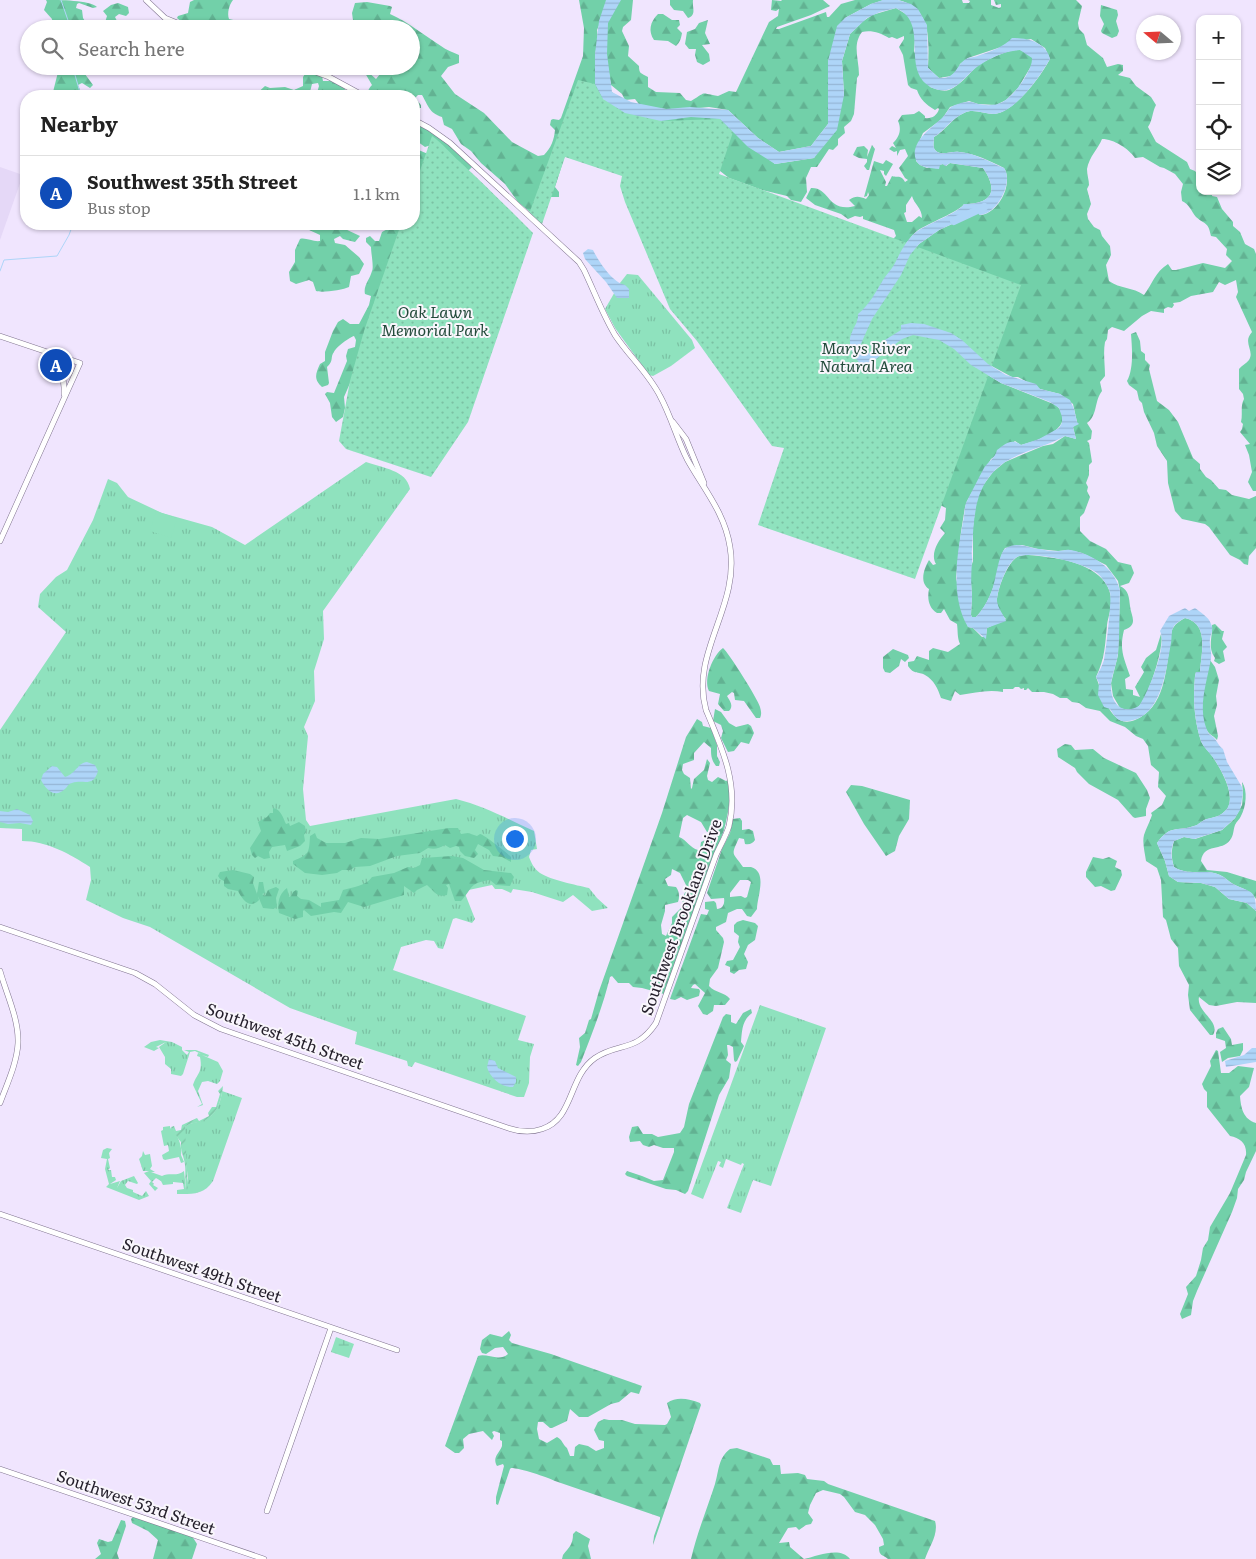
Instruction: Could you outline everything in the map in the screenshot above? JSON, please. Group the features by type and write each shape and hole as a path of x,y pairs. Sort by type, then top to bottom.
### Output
{"street":[{"path":"146,0 165,18 170,20"},
{"path":"323,75 353,90"},
{"name":"Southwest Brooklane Drive","path":"420,123 450,143 579,262 612,330 657,390 672,420 689,444 708,492 724,523 732,555 732,575 729,592 706,657 702,685 706,710 730,773 732,797 728,828 716,855 656,1023 646,1036 635,1044 607,1052 589,1063 577,1078 562,1114 552,1125 545,1128"},
{"path":"0,336 80,363 0,541"},
{"path":"39,350 54,359 62,371 65,383 64,398"},
{"name":"Southwest 45th Street","path":"0,927 136,973 156,984 194,1015 221,1029 514,1130 529,1132 545,1128"},
{"path":"0,971 14,1018 18,1042 14,1062 0,1103"},
{"name":"Southwest 49th Street","path":"0,1214 397,1350"},
{"path":"268,1511 331,1328"},
{"name":"Southwest 53rd Street","path":"0,1469 264,1559"}],"shaded area":[{"path":"0,167 20,174 20,183 0,240"}],"green space":[{"path":"46,0 66,0 88,3 97,7 93,8 77,4 76,8 82,10 84,20 52,20 44,10"},
{"path":"194,0 233,0 228,14 229,19 233,20 179,20 177,18 178,16 188,13 190,2"},
{"path":"579,0 610,0 597,30 598,40 595,55 603,83 628,108 713,112 775,164 814,158 844,95 842,61 850,34 872,15 896,8 909,16 913,25 915,39 914,51 930,87 944,91 949,90 960,83 980,64 1010,51 1023,51 1033,58 1033,63 1018,88 1006,100 996,105 978,104 969,101 950,107 942,119 923,133 916,149 916,161 920,165 927,168 943,164 946,166 950,163 983,168 991,183 990,195 981,202 964,204 917,231 899,252 893,239 896,236 894,230 863,219 863,216 855,216 848,219 841,214 815,205 806,198 811,188 822,191 839,206 855,206 849,200 851,198 860,197 866,199 869,195 868,192 867,196 864,197 874,161 883,164 886,160 893,164 886,176 884,171 880,170 886,182 885,186 887,186 892,176 900,177 905,182 908,180 899,168 908,156 905,149 900,150 897,156 897,151 894,152 889,149 892,146 896,148 893,143 899,133 898,121 902,115 914,114 919,111 925,118 929,118 937,114 939,109 935,110 929,106 917,90 908,85 903,55 899,47 904,36 897,39 889,38 879,33 862,32 857,42 859,75 857,78 854,114 851,121 844,127 845,133 838,139 838,145 833,150 829,149 817,167 811,167 806,178 807,192 801,202 729,178 720,171 684,130 585,92 555,187 559,192 559,197 545,197 530,212 518,202 505,184 481,163 471,151 461,144 452,129 444,125 442,117 429,108 422,95 420,95 420,90 368,90 372,85 366,75 372,75 376,79 379,75 420,75 420,32 445,49 459,55 459,63 448,67 441,76 455,94 484,113 512,142 538,156 544,155 549,150 555,130 550,125 551,120 559,120 561,118 583,56 584,28","holes":["912,196 921,211 922,218 919,216 912,222 907,222 904,213 906,212 906,205"]},
{"path":"616,0 633,0 631,20 623,27 622,31 629,46 628,56 639,66 639,71 648,77 648,87 656,92 680,93 686,100 691,101 704,94 718,96 729,91 736,92 769,22 778,16 779,9 776,11 771,10 772,0 823,0 830,6 776,29 779,29 826,12 827,17 829,17 841,4 855,0 884,0 871,4 845,18 828,61 828,124 811,146 779,152 758,138 728,110 709,107 679,110 641,107 635,99 625,100 622,94 611,85 602,32"},
{"path":"670,0 693,0 694,11 691,17 688,18 683,11 674,10 670,5"},
{"path":"898,0 962,0 963,3 969,3 970,1 968,0 991,0 991,5 999,8 1001,4 996,5 994,0 1076,0 1082,6 1078,23 1087,45 1103,58 1107,67 1118,64 1123,65 1123,71 1118,75 1130,78 1136,86 1151,97 1156,105 1148,127 1156,142 1187,162 1190,169 1196,172 1196,195 1212,195 1217,197 1222,209 1233,222 1233,226 1240,232 1245,244 1254,249 1256,254 1256,491 1253,491 1248,482 1252,472 1245,445 1250,444 1240,432 1243,424 1241,422 1244,399 1239,389 1239,369 1249,360 1251,353 1248,340 1252,332 1236,297 1238,292 1236,280 1225,285 1219,282 1213,292 1191,296 1180,302 1173,303 1172,308 1164,309 1164,313 1151,311 1124,331 1112,327 1108,330 1104,346 1105,376 1100,382 1102,391 1093,416 1087,423 1092,431 1091,439 1087,441 1092,462 1089,465 1089,475 1086,483 1090,497 1084,513 1080,517 1080,531 1090,541 1106,549 1118,562 1131,565 1134,573 1129,583 1120,586 1128,594 1133,620 1131,626 1124,630 1122,643 1123,654 1130,676 1125,679 1126,689 1133,690 1133,695 1140,697 1135,687 1144,672 1141,667 1146,658 1156,650 1161,634 1162,640 1158,660 1151,683 1142,702 1134,709 1120,708 1113,696 1111,683 1118,655 1120,591 1118,581 1106,565 1082,553 1069,550 1038,549 1022,545 1005,548 990,596 976,617 971,615 970,570 973,561 973,527 976,502 981,488 993,472 1005,462 1043,446 1053,444 1065,436 1076,439 1073,427 1077,422 1073,404 1060,394 1040,389 988,364 910,255 919,244 939,230 961,220 967,214 979,211 979,215 986,214 992,210 1002,197 1007,182 1007,174 1004,168 988,160 959,152 944,153 936,151 934,148 934,137 956,118 967,112 975,111 994,114 1010,107 1034,83 1050,59 1045,48 1031,39 1006,44 968,58 960,64 957,71 951,76 939,78 928,68 928,36 923,18 909,4","holes":["1102,139 1121,145 1135,158 1143,157 1175,174 1183,184 1181,192 1182,201 1207,226 1211,236 1216,237 1227,249 1226,255 1232,261 1225,268 1203,263 1172,270 1168,264 1157,274 1144,295 1109,281 1106,265 1111,255 1110,246 1100,230 1094,227 1088,219 1087,214 1091,204 1087,189 1089,185 1087,169"]},
{"path":"367,2 392,7 390,14 402,20 353,20 352,13 355,3"},
{"path":"118,3 128,7 129,13 126,16 119,14 115,17 116,20 106,20 107,16 103,11 111,5"},
{"path":"1101,5 1117,10 1116,21 1119,31 1117,36 1112,38 1102,33 1104,24 1100,16"},
{"path":"658,14 663,14 672,20 679,20 680,25 677,28 682,33 676,46 668,41 654,40 651,27 653,20"},
{"path":"708,20 705,33 710,44 702,45 709,54 710,61 703,65 697,62 696,49 689,49 685,44 687,32 695,29 699,23"},
{"path":"57,75 86,75 93,85 90,88 82,83 78,85 80,90 54,90"},
{"path":"304,75 319,75 322,76 323,81 333,81 344,86 345,90 318,90 318,83 312,84 310,90 294,90 303,86"},
{"name":"Marys River Natural Area","path":"578,80 595,84 603,99 661,121 720,119 733,132 719,174 1021,285 915,579 758,525 784,448 772,446 697,341 670,309 625,202 620,186 622,176 565,157 541,227 529,214"},
{"path":"265,86 270,88 285,87 294,90 261,90"},
{"path":"420,120 426,129 440,136 472,167 354,374 344,397 345,408 343,417 336,422 332,417 330,403 325,394 327,392 334,393 347,361 348,349 355,347 356,340 354,336 346,340 335,350 327,367 328,385 322,387 319,384 316,379 317,373 320,364 325,361 325,352 338,322 343,319 350,324 359,324 369,305 371,296 365,294 365,291 373,269 373,263 371,247 366,242 366,238 370,236 375,241 379,241 382,232 386,230 420,230 420,151 428,154 431,145 425,147 420,143"},
{"name":"Oak Lawn Memorial Park","path":"432,136 479,179 533,233 468,422 431,477 346,449 339,441 350,381 364,331 399,230 420,230 420,171"},
{"path":"872,145 875,149 869,170 867,170 864,166 867,159 853,155 857,147 864,146 868,150 867,157"},
{"path":"309,230 347,230 360,236 355,242 343,239 340,236 334,239 335,243 345,245 364,264 359,274 351,276 349,287 319,292 316,291 313,282 309,280 296,284 290,281 289,272 295,262 295,250 300,239 320,241 320,235"},
{"path":"627,274 638,275 692,340 695,348 671,366 653,376 649,375 615,328 605,309"},
{"path":"1136,332 1140,341 1141,351 1145,354 1145,360 1150,365 1149,369 1157,401 1169,410 1178,422 1193,458 1200,464 1200,469 1219,489 1226,490 1232,495 1249,499 1256,496 1256,548 1249,556 1248,565 1230,555 1205,524 1182,519 1175,511 1168,483 1167,461 1157,446 1154,433 1139,400 1137,391 1127,381 1132,364 1131,334"},
{"path":"971,365 1001,383 1056,405 1062,413 1062,420 1059,427 1045,437 1021,445 1015,441 991,459 967,501 961,532 956,578 968,627 973,628 982,637 986,636 987,628 1006,619 1000,612 997,603 998,591 1007,569 1019,556 1032,555 1063,560 1092,570 1106,584 1110,593 1111,603 1104,652 1096,677 1109,709 1120,720 1127,722 1145,714 1153,707 1158,697 1165,676 1171,633 1174,626 1185,618 1193,621 1201,633 1200,672 1196,672 1194,684 1195,717 1202,743 1213,757 1227,784 1230,797 1229,804 1227,809 1220,815 1188,828 1170,831 1157,843 1169,876 1178,882 1201,883 1215,887 1229,899 1247,903 1256,911 1256,1003 1237,1002 1216,1006 1209,1005 1199,997 1201,1007 1214,1025 1213,1035 1210,1035 1190,1010 1189,985 1179,966 1178,948 1171,939 1166,920 1163,917 1161,880 1157,868 1146,861 1143,845 1144,835 1152,815 1151,813 1162,805 1166,796 1158,787 1159,772 1151,765 1148,746 1143,739 1125,727 1110,721 1100,711 1086,708 1079,703 1053,694 1032,692 1028,688 1024,690 1024,688 1015,687 1013,689 1003,689 1003,692 986,691 960,695 955,691 951,701 941,698 931,679 923,674 912,671 908,666 908,662 914,661 917,656 929,660 929,651 933,648 948,652 960,644 957,624 950,620 944,609 941,613 937,613 930,606 929,589 924,583 923,575 929,560 933,565 936,564 934,552 945,533 940,528 945,520 946,508 938,504"},
{"path":"366,462 399,474 408,483 410,489 323,611 324,639 314,671 315,701 304,727 308,736 303,789 306,820 310,826 456,799 496,813 534,831 537,849 531,850 529,857 536,870 550,878 589,888 608,908 592,911 573,895 563,902 532,892 513,889 511,893 502,889 495,889 492,885 464,891 475,919 472,923 456,918 453,919 443,949 438,948 434,941 426,940 401,947 393,970 526,1016 518,1040 534,1044 530,1057 529,1083 524,1097 517,1097 415,1062 412,1067 408,1066 407,1061 355,1044 357,1032 290,1008 150,927 123,918 86,900 91,880 90,867 66,853 49,846 22,841 22,829 0,828 0,730 66,632 38,607 40,594 56,577 67,570 93,520 108,479 117,483 128,497 162,513 212,527 245,545"},
{"path":"156,511 177,518 171,538 150,531"},
{"path":"1215,624 1224,631 1222,639 1227,647 1223,651 1225,661 1219,664 1214,661 1215,658 1211,650 1212,625"},
{"path":"723,648 743,676 758,702 761,711 760,718 756,718 744,701 735,700 734,693 732,692 727,696 731,707 729,711 724,711 718,704 720,694 709,691 707,686 708,674 716,656"},
{"path":"893,649 908,655 909,658 905,662 901,659 899,666 890,673 885,672 883,657"},
{"path":"1210,660 1215,667 1219,680 1214,716 1217,740 1208,732 1202,716 1203,697"},
{"path":"715,709 721,712 729,723 736,727 748,724 751,726 754,733 749,744 741,742 734,751 728,752 721,738 723,731 721,725 713,721"},
{"path":"697,719 702,722 703,726 711,728 717,745 719,766 716,766 713,761 711,748 704,742 694,753 694,760 683,764 682,770 690,778 691,789 694,779 704,770 707,759 710,763 708,780 712,782 718,777 726,781 728,780 730,799 724,830 664,994 633,987 629,983 618,983 612,976 610,977 597,1020 578,1066 576,1065 580,1047 579,1038 585,1033 591,1019 599,991 662,813 686,737","holes":["687,815 701,822 707,832 714,832 713,836 701,842 700,849 698,850 679,837 683,818","672,869 680,873 687,887 682,900 683,906 672,917 672,923 666,936 662,934 661,925 665,905 678,902 679,898 676,887 668,886 665,879 671,875"]},
{"path":"1065,744 1071,745 1075,750 1093,749 1104,758 1136,773 1150,798 1146,809 1146,816 1133,817 1118,800 1089,784 1075,768 1058,757 1057,749"},
{"path":"1242,782 1246,794 1245,803 1231,838 1227,844 1206,851 1201,861 1207,870 1227,872 1256,881 1256,899 1249,892 1220,875 1209,872 1180,870 1174,867 1172,857 1174,841 1184,837 1195,839 1222,830 1235,818 1242,805"},
{"path":"851,785 862,786 910,800 909,819 899,836 895,851 886,856 864,824 846,792"},
{"path":"273,808 280,812 286,824 289,823 290,826 299,822 305,826 305,841 300,846 287,851 285,845 272,847 269,852 270,858 264,859 258,856 255,858 250,848 261,831 258,822 270,813 273,813"},
{"path":"740,818 742,830 749,829 753,831 755,840 750,844 745,844 744,839 739,838 734,848 734,854 743,867 751,867 759,874 760,892 757,909 751,917 747,916 742,909 737,909 728,913 726,922 716,927 724,942 718,968 710,979 709,986 730,999 725,1005 714,1005 713,1011 707,1015 703,1014 698,1006 705,993 695,984 691,988 699,989 699,996 687,1000 681,997 675,1000 670,999 701,914 707,915 709,910 705,909 705,902 714,901 717,909 721,908 724,904 724,898 711,899 707,893 722,849 730,833 733,819","holes":["740,880 751,882 747,897 730,897 730,893"]},
{"path":"458,828 461,834 483,835 511,857 511,862 502,857 493,856 489,850 478,844 475,850 478,854 474,858 465,856 459,847 450,848 445,845 433,849 428,848 420,853 397,856 370,866 355,867 350,870 322,875 305,873 293,864 293,861 307,853 310,836 315,833 317,838 326,843 345,843 361,838 379,839"},
{"path":"452,856 463,858 484,870 511,873 514,877 510,886 496,885 490,880 478,883 472,887 461,901 455,901 449,884 446,885 448,888 447,895 444,896 436,893 427,885 414,893 404,886 404,895 364,907 348,902 341,913 334,912 311,916 304,910 303,917 295,919 279,913 279,899 287,888 289,897 296,890 298,891 297,896 301,899 309,900 321,907 321,903 339,900 343,890 363,884 372,877 394,873 408,867 414,868 420,865 422,858"},
{"path":"1093,857 1103,859 1109,857 1117,861 1115,867 1121,870 1122,875 1115,890 1111,891 1101,886 1095,887 1086,877 1086,872"},
{"path":"233,870 250,874 254,877 253,883 257,894 259,882 263,882 265,893 262,894 265,896 268,890 276,887 279,889 276,898 277,907 273,909 263,908 258,896 259,900 256,903 249,904 238,891 224,886 224,881 218,876 220,872"},
{"path":"743,920 755,923 758,926 755,940 748,945 744,954 748,962 746,969 739,970 734,974 730,972 730,967 725,965 727,961 733,960 740,947 738,942 739,936 734,932 734,925"},
{"path":"760,1005 826,1028 771,1186 753,1180 741,1213 727,1208 744,1164 742,1163 741,1165 726,1159 723,1168 719,1166 721,1162 718,1161 703,1199 691,1194"},
{"path":"751,1009 752,1013 746,1019 743,1026 741,1042 744,1046 737,1061 735,1062 734,1060 733,1047 727,1045 728,1055 726,1060 731,1064 729,1078 719,1095 688,1191 685,1194 627,1176 625,1174 627,1171 654,1181 663,1180 674,1148 663,1148 654,1145 649,1147 643,1145 640,1141 630,1142 629,1137 632,1127 638,1126 643,1134 652,1134 658,1137 680,1133 684,1127 689,1104 723,1017 726,1014 731,1015 731,1022 736,1024 743,1013"},
{"path":"1223,1027 1231,1039 1232,1045 1243,1043 1243,1050 1240,1056 1228,1058 1222,1062 1220,1052 1226,1048 1225,1041 1216,1038 1216,1033 1218,1029"},
{"path":"160,1040 172,1042 182,1047 182,1050 187,1055 189,1052 184,1050 196,1050 209,1055 208,1057 202,1055 218,1062 223,1071 220,1081 217,1084 208,1081 202,1082 198,1091 203,1105 197,1107 202,1104 193,1085 201,1066 200,1057 197,1056 198,1053 201,1054 195,1051 190,1052 183,1074 181,1076 171,1074 171,1069 165,1064 165,1057 159,1047 166,1042 156,1047 159,1048 154,1051 144,1047 151,1042"},
{"path":"1216,1050 1218,1051 1221,1073 1229,1073 1238,1066 1254,1068 1249,1087 1240,1096 1245,1116 1256,1123 1256,1151 1244,1180 1238,1189 1232,1212 1193,1301 1191,1315 1182,1319 1180,1314 1188,1294 1186,1287 1196,1276 1203,1248 1208,1240 1210,1227 1230,1193 1246,1155 1244,1144 1237,1138 1230,1136 1207,1107 1207,1092 1202,1084"},
{"path":"223,1086 221,1098 214,1113 206,1120 185,1127 188,1193 181,1142 171,1127 174,1126 176,1131 181,1130 182,1125 197,1118 199,1121 209,1116 208,1113 212,1107 216,1107 220,1094 218,1091"},
{"path":"222,1091 242,1098 213,1181 202,1191 193,1194 177,1194 177,1190 184,1189 183,1183 173,1182 173,1184 163,1185 156,1178 152,1182 158,1188 155,1191 149,1184 151,1181 144,1173 149,1171 143,1171 139,1159 143,1151 145,1155 150,1154 152,1166 150,1169 155,1172 151,1172 162,1176 179,1174 184,1171 186,1189 188,1178 185,1156 185,1127 191,1123 208,1118 219,1104"},
{"path":"170,1126 170,1129 171,1127 173,1129 179,1140 184,1162 181,1163 179,1157 163,1159 162,1155 169,1151 168,1145 164,1146 161,1131 163,1127"},
{"path":"107,1148 112,1149 109,1153 110,1168 108,1170 111,1170 112,1177 115,1177 116,1180 110,1184 120,1181 117,1188 121,1181 134,1176 138,1183 128,1181 125,1185 127,1188 142,1196 146,1191 149,1196 139,1200 106,1187 109,1184 105,1169 107,1159 101,1158 103,1150"},
{"path":"509,1331 511,1335 509,1340 512,1343 551,1354 642,1386 639,1394 631,1392 619,1402 611,1404 588,1417 579,1417 570,1409 567,1421 552,1428 543,1422 538,1422 539,1439 547,1443 557,1437 567,1448 570,1456 574,1456 575,1447 579,1444 588,1446 596,1451 604,1448 604,1441 599,1440 594,1430 598,1422 604,1419 622,1420 635,1424 665,1425 671,1417 667,1403 679,1399 687,1399 700,1403 701,1405 653,1545 660,1517 527,1471 515,1468 510,1469 498,1505 496,1504 504,1466 503,1464 497,1466 495,1460 502,1446 500,1433 492,1432 494,1436 492,1440 483,1431 469,1434 463,1439 464,1448 459,1453 455,1453 445,1446 478,1356 501,1357 508,1354 503,1347 495,1348 486,1354 482,1353 480,1349 482,1340 490,1334 502,1337"},
{"path":"336,1337 354,1344 349,1358 331,1352"},
{"path":"737,1448 770,1459 773,1465 780,1465 781,1474 798,1473 805,1475 807,1479 824,1481 935,1521 935,1536 925,1559 888,1559 882,1555 879,1547 884,1545 883,1539 875,1525 865,1515 855,1512 840,1494 823,1490 816,1493 810,1505 808,1513 813,1520 811,1524 799,1530 796,1527 788,1528 779,1543 789,1542 790,1547 804,1559 691,1559 723,1456 730,1449"},
{"path":"134,1516 192,1536 197,1544 192,1559 153,1559 158,1540 148,1531 132,1523 131,1519"},
{"path":"121,1520 125,1521 126,1526 117,1553 119,1559 95,1559 101,1554 97,1543 99,1539 108,1542 112,1541"},
{"path":"576,1531 590,1539 588,1546 591,1559 562,1559"},
{"path":"835,1552 846,1555 850,1559 804,1559"}],"water":[{"path":"606,0 621,0 608,23 607,54 612,92 631,102 666,109 690,107 728,110 758,138 779,152 811,146 828,124 828,61 837,26 845,18 871,4 883,0 898,0 911,4 918,9 927,25 928,68 939,78 945,78 953,74 968,58 997,48 1012,38 1035,42 1048,53 1050,59 1040,74 1011,107 994,114 975,111 967,112 956,118 934,137 934,148 938,152 971,154 1004,168 1007,174 1005,189 997,204 986,214 979,215 978,211 967,214 961,220 939,230 919,244 910,255 901,275 872,319 860,346 864,353 871,353 885,340 901,330 901,325 911,323 924,324 951,333 962,340 988,364 1006,375 1036,384 1040,389 1060,394 1070,400 1079,424 1073,427 1076,439 1065,436 1012,458 995,470 981,490 974,525 971,615 976,617 986,603 993,587 1001,555 1010,546 1018,545 1054,551 1069,550 1087,555 1102,563 1113,575 1120,591 1118,653 1111,691 1118,706 1127,709 1139,706 1147,690 1159,658 1162,638 1160,631 1169,616 1185,608 1189,611 1195,608 1210,621 1212,626 1210,641 1211,658 1205,687 1203,715 1209,734 1214,737 1223,749 1227,762 1242,787 1243,793 1240,810 1235,818 1222,830 1194,839 1184,837 1174,841 1172,857 1174,867 1180,870 1214,873 1251,892 1255,898 1256,911 1247,903 1229,899 1215,887 1201,883 1178,882 1169,876 1157,843 1170,831 1188,828 1220,815 1227,809 1229,803 1230,797 1227,783 1217,764 1202,743 1195,717 1195,676 1196,672 1200,672 1202,648 1201,633 1198,626 1193,621 1185,618 1175,625 1172,631 1164,679 1155,702 1148,712 1139,718 1121,721 1110,709 1104,707 1098,695 1099,683 1096,677 1104,660 1110,592 1103,579 1091,569 1046,556 1024,555 1017,557 1006,570 997,596 998,604 1006,621 987,628 986,639 973,628 968,627 962,615 956,575 966,503 984,468 997,450 1009,442 1021,445 1039,439 1059,428 1062,423 1062,417 1059,408 1050,402 1001,383 971,365 954,349 939,340 913,335 902,339 867,366 861,365 858,362 850,345 850,336 858,314 872,298 911,236 956,211 964,204 981,202 990,195 991,183 983,168 950,163 945,166 943,164 940,165 939,169 920,165 916,160 915,153 919,141 953,106 968,102 982,105 997,104 1011,96 1030,68 1032,58 1020,50 1004,53 980,65 955,87 942,90 935,89 926,84 919,74 916,64 914,32 906,14 896,8 880,12 867,18 850,34 842,61 844,95 837,130 814,158 775,164 748,147 720,119 691,117 661,121 625,113 603,99 595,84 595,54 599,21"},
{"path":"588,249 593,250 602,266 615,280 629,289 629,298 617,298 606,282 585,259 583,253"},
{"path":"87,762 95,765 98,771 91,781 71,783 62,791 55,793 49,790 41,780 43,774 52,766 57,767 65,777 81,764"},
{"path":"17,809 30,815 33,821 31,825 0,822 0,811 8,812"},
{"path":"1252,1048 1256,1048 1256,1062 1226,1067 1225,1061 1244,1055"},
{"path":"489,1059 495,1061 498,1068 516,1077 513,1087 505,1086 494,1078 487,1067"}],"waterway":[{"path":"61,0 68,20"},
{"path":"75,75 79,90"},
{"path":"954,221 984,207"},
{"path":"0,271 4,260 57,256 71,230"}],"place":[{"name":"Southwest 35th Street","path":"56,365"}]}
